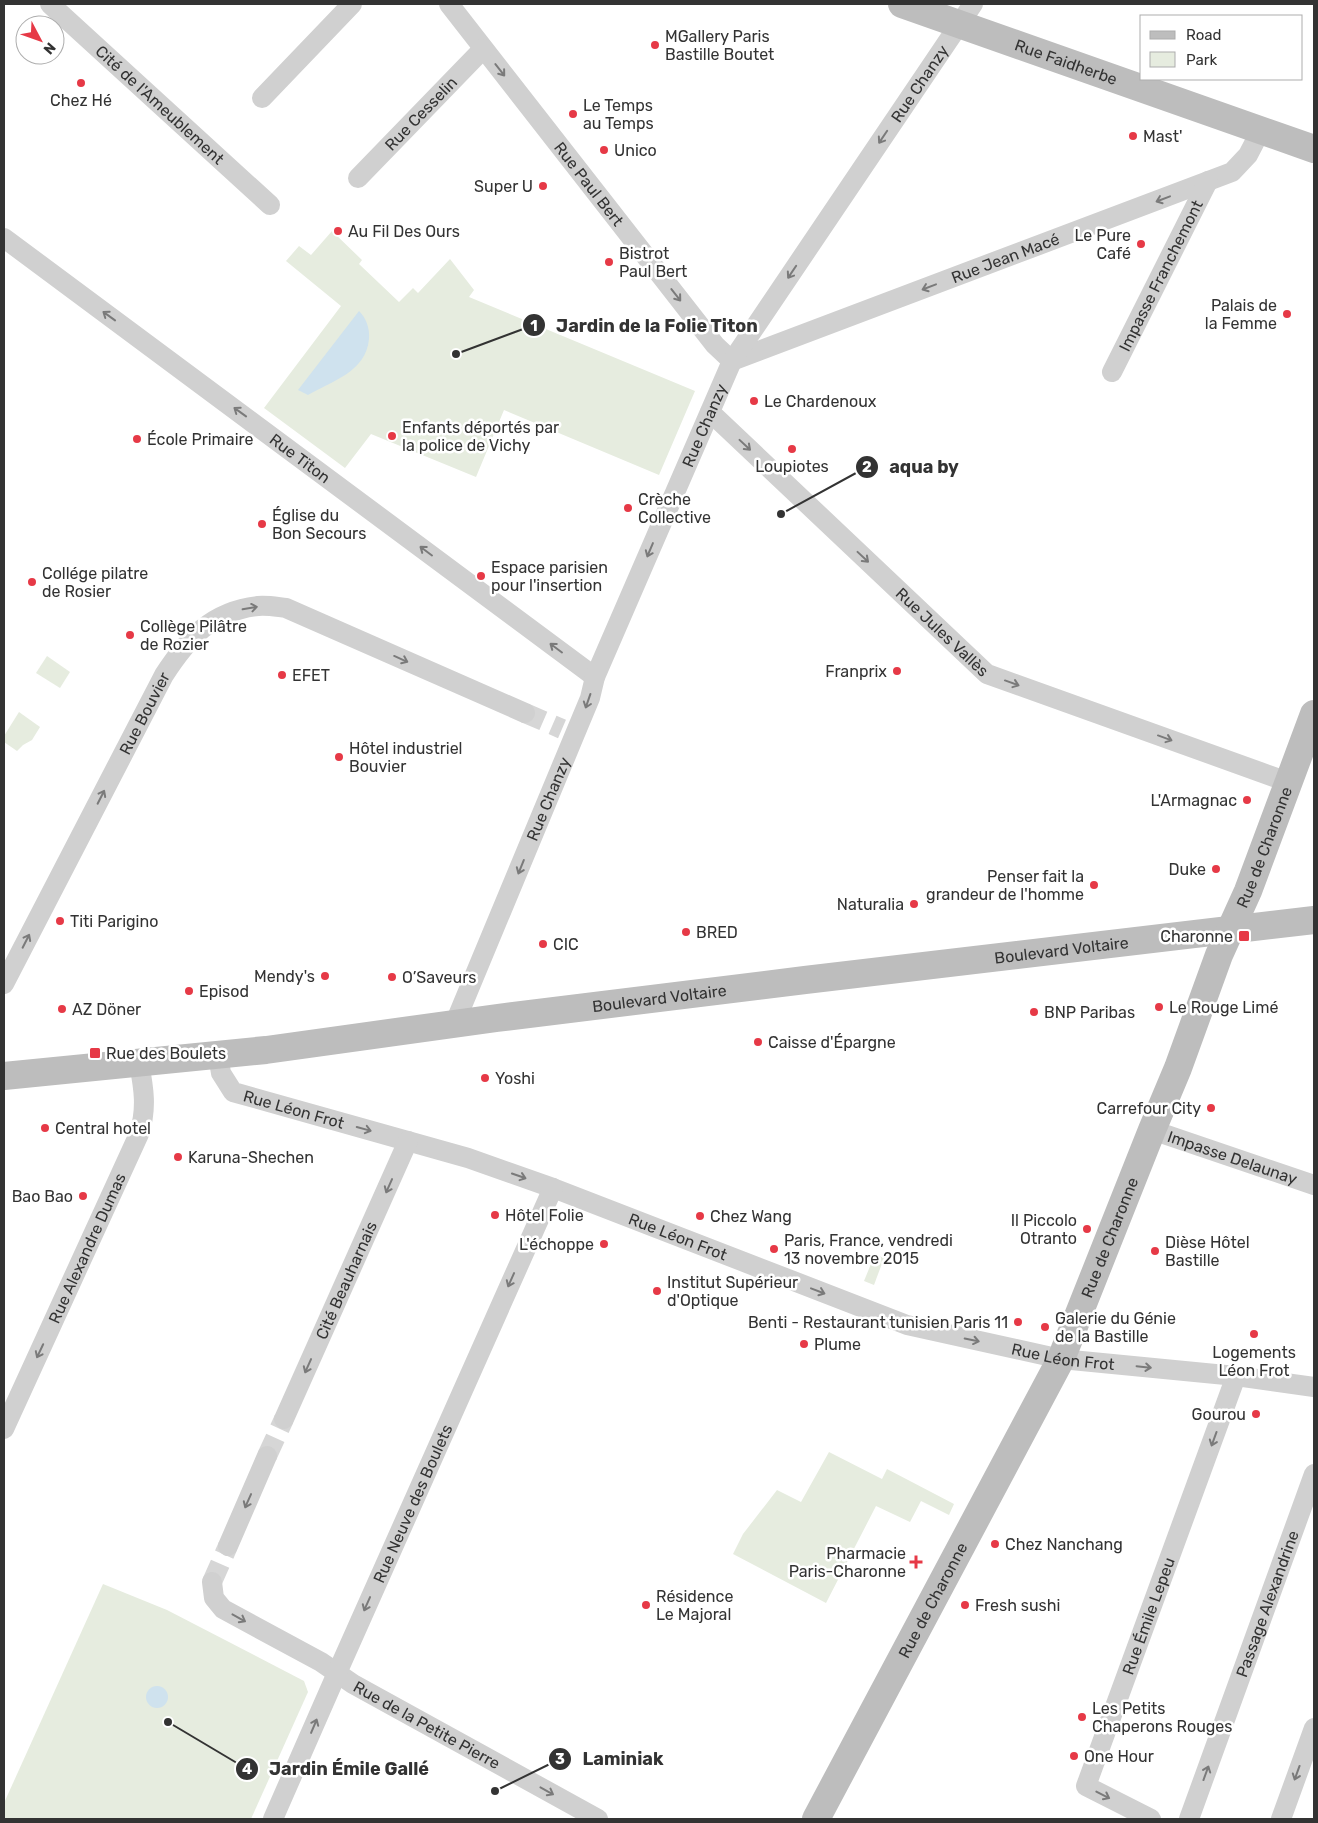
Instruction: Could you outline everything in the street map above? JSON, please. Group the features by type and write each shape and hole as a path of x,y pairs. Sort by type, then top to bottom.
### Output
{"street":[{"name":"Cité de l'Ameublement","path":"50,4 270,205"},
{"path":"262,98 352,4"},
{"name":"Rue Paul Bert","path":"449,4 715,344 732,361"},
{"name":"Rue Faidherbe","path":"902,4 966,14 1314,149"},
{"name":"Rue Chanzy","path":"454,1025 569,732 590,698 595,677 732,361 966,14"},
{"name":"Rue Cesselin","path":"358,178 484,49"},
{"name":"Rue Jean Macé","path":"732,361 1232,172 1248,155 1261,130"},
{"name":"Impasse Franchemont","path":"1112,372 1208,181"},
{"name":"Rue Titon","path":"4,238 595,677"},
{"name":"Rue Jules Vallès","path":"710,412 987,674 1288,782"},
{"name":"Rue Bouvier","path":"4,984 164,675 178,652 196,633 213,620 236,610 260,606 286,608 525,713"},
{"name":"Rue de Charonne","path":"816,1819 1061,1359 1178,1068 1219,955 1248,891 1314,714"},
{"name":"Boulevard Voltaire","path":"4,1072 139,1063 266,1050 497,1018 1314,920"},
{"name":"Rue Léon Frot","path":"218,1055 221,1073 233,1092 468,1158 553,1188 907,1325 1061,1359 1236,1376 1314,1387"},
{"name":"Rue Alexandre Dumas","path":"4,1429 139,1134 144,1118 143,1084 139,1063"},
{"name":"Impasse Delaunay","path":"1152,1130 1314,1185"},
{"name":"Cité Beauharnais","path":"284,1418 408,1141"},
{"name":"Rue Neuve des Boulets","path":"273,1819 336,1673 553,1188"},
{"name":"Rue Émile Lepeu","path":"1151,1819 1086,1786 1236,1376"},
{"path":"228,1546 267,1456"},
{"name":"Passage Alexandrine","path":"1189,1819 1314,1474"},
{"path":"212,1582 214,1598 222,1609 320,1662 336,1673"},
{"name":"Rue de la Petite Pierre","path":"336,1673 598,1819"},
{"path":"1281,1819 1314,1728"}],"green space":[{"path":"332,231 362,260 359,264 399,302 413,288 418,293 450,259 474,290 469,297 695,391 659,475 504,410 476,477 371,434 345,468 264,408 341,306 286,261 299,246 311,255"},
{"path":"47,656 70,672 60,688 36,673"},
{"path":"19,712 40,727 32,740 17,751 4,742 4,736"},
{"path":"875,1254 884,1258 874,1285 864,1281"},
{"path":"829,1452 882,1479 887,1469 954,1504 949,1515 921,1501 910,1522 876,1506 826,1603 733,1554 743,1534 777,1490 801,1502"},
{"path":"103,1584 167,1610 304,1681 308,1692 251,1819 4,1819 4,1803"}],"water":[{"path":"359,311 367,323 369,331 367,350 362,360 355,368 337,380 308,395 298,390"},
{"path":"157,1686 165,1689 168,1697 165,1705 157,1708 149,1705 146,1697 149,1689"}],"tunnel":[{"path":"525,713 562,729"},
{"path":"267,1456 284,1419"},
{"path":"212,1582 228,1546"}],"place":[{"name":"MGallery Paris Bastille Boutet","path":"655,45"},
{"name":"Chez Hé","path":"81,83"},
{"name":"Le Temps au Temps","path":"573,114"},
{"name":"Mast'","path":"1133,136"},
{"name":"Unico","path":"604,150"},
{"name":"Super U","path":"543,186"},
{"name":"Au Fil Des Ours","path":"338,231"},
{"name":"Le Pure Café","path":"1141,244"},
{"name":"Bistrot Paul Bert","path":"609,262"},
{"name":"Palais de la Femme","path":"1287,314"},
{"name":"Jardin de la Folie Titon","path":"456,354"},
{"name":"Le Chardenoux","path":"754,401"},
{"name":"Enfants déportés par la police de Vichy","path":"392,436"},
{"name":"École Primaire","path":"137,439"},
{"name":"Loupiotes","path":"792,449"},
{"name":"Crèche Collective","path":"628,508"},
{"name":"aqua by","path":"781,514"},
{"name":"Église du Bon Secours","path":"262,524"},
{"name":"Espace parisien pour l'insertion","path":"481,576"},
{"name":"Collége pilatre de Rosier","path":"32,582"},
{"name":"Collège Pilâtre de Rozier","path":"130,635"},
{"name":"Franprix","path":"897,671"},
{"name":"EFET","path":"282,675"},
{"name":"Hôtel industriel Bouvier","path":"339,757"},
{"name":"L'Armagnac","path":"1247,800"},
{"name":"Duke","path":"1216,869"},
{"name":"Penser fait la grandeur de l'homme","path":"1094,885"},
{"name":"Naturalia","path":"914,904"},
{"name":"Titi Parigino","path":"60,921"},
{"name":"BRED","path":"686,932"},
{"name":"Charonne","path":"1244,936"},
{"name":"CIC","path":"543,944"},
{"name":"Mendy's","path":"325,976"},
{"name":"O’Saveurs","path":"392,977"},
{"name":"Episod","path":"189,991"},
{"name":"Le Rouge Limé","path":"1159,1007"},
{"name":"AZ Döner","path":"62,1009"},
{"name":"BNP Paribas","path":"1034,1012"},
{"name":"Caisse d'Épargne","path":"758,1042"},
{"name":"Rue des Boulets","path":"95,1053"},
{"name":"Yoshi","path":"485,1078"},
{"name":"Carrefour City","path":"1211,1108"},
{"name":"Central hotel","path":"45,1128"},
{"name":"Karuna-Shechen","path":"178,1157"},
{"name":"Bao Bao","path":"83,1196"},
{"name":"Hôtel Folie","path":"495,1215"},
{"name":"Chez Wang","path":"700,1216"},
{"name":"Il Piccolo Otranto","path":"1087,1229"},
{"name":"L'échoppe","path":"604,1244"},
{"name":"Paris, France, vendredi 13 novembre 2015","path":"774,1249"},
{"name":"Dièse Hôtel Bastille","path":"1155,1251"},
{"name":"Institut Supérieur d'Optique","path":"657,1291"},
{"name":"Benti - Restaurant tunisien Paris 11","path":"1018,1322"},
{"name":"Galerie du Génie de la Bastille","path":"1045,1327"},
{"name":"Logements Léon Frot","path":"1254,1334"},
{"name":"Plume","path":"804,1344"},
{"name":"Gourou","path":"1256,1414"},
{"name":"Chez Nanchang","path":"995,1544"},
{"name":"Pharmacie Paris-Charonne","path":"916,1562"},
{"name":"Résidence Le Majoral","path":"646,1605"},
{"name":"Fresh sushi","path":"965,1605"},
{"name":"Les Petits Chaperons Rouges","path":"1082,1717"},
{"name":"Jardin Émile Gallé","path":"168,1722"},
{"name":"One Hour","path":"1074,1756"},
{"name":"Laminiak","path":"495,1791"}]}
